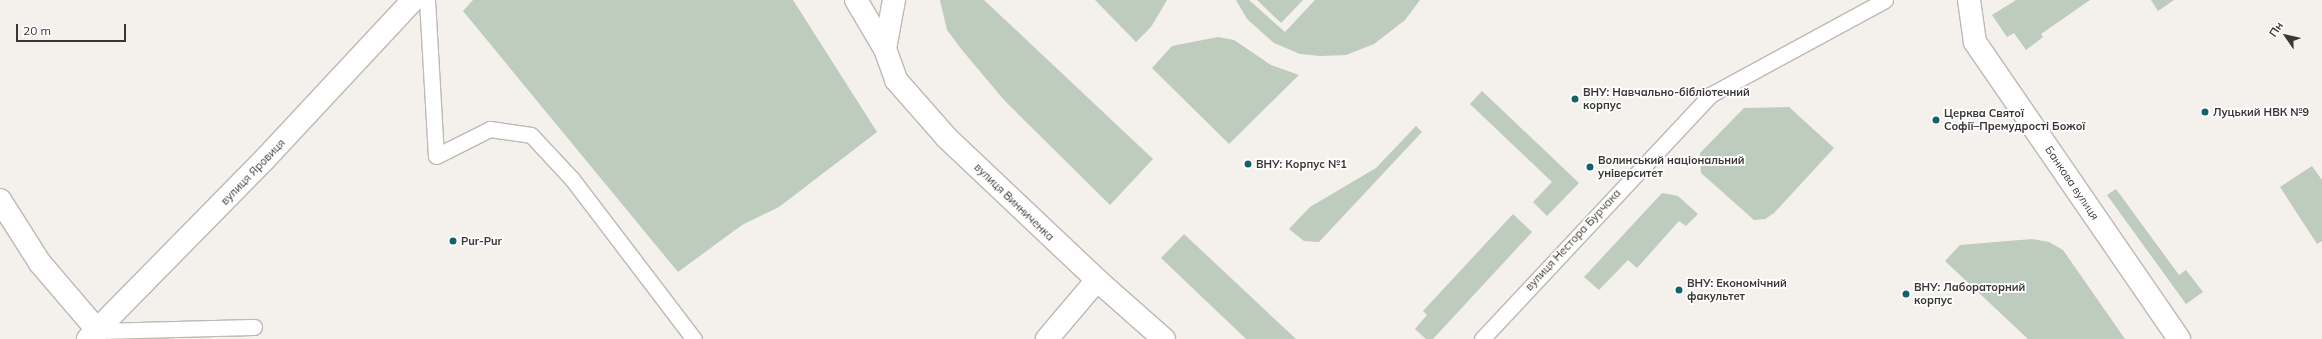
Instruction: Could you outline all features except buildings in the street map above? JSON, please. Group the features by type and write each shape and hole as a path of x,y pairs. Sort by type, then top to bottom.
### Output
{"street":[{"name":"вулиця Яровиця","path":"93,335 259,166 413,0"},
{"name":"вулиця Винниченка","path":"856,0 885,49 896,80 947,138 1097,280 1164,339"},
{"path":"885,49 894,0"},
{"name":"Банкова вулиця","path":"1969,0 1975,42 2179,339"},
{"path":"0,200 40,263 93,335"},
{"path":"1047,339 1097,280"}],"lane":[{"path":"427,0 436,156 490,129 531,136 572,179 694,339"},
{"name":"вулиця Нестора Бурчака","path":"1482,339 1710,95 1885,0"},
{"path":"93,335 254,327"}],"green space":[{"path":"473,0 793,0 877,132 779,207 742,225 678,272 463,11"},
{"path":"940,0 984,0 1153,159 1110,205 1004,100 962,50 947,30"},
{"path":"1095,0 1167,0 1151,27 1136,42"},
{"path":"1236,0 1249,0 1285,32 1315,0 1420,0 1405,20 1374,44 1346,55 1320,56 1300,54 1274,43 1247,19"},
{"path":"1257,0 1303,0 1281,23"},
{"path":"2016,0 2090,0 2041,34 2043,37 2026,50 2014,33 2007,37 1992,15"},
{"path":"2151,0 2174,0 2158,11"},
{"path":"1218,37 1234,40 1271,65 1299,75 1229,144 1152,68 1172,46"},
{"path":"1482,91 1579,183 1547,216 1533,202 1552,182 1470,104"},
{"path":"1789,107 1834,148 1774,213 1765,219 1754,220 1701,173 1700,153 1744,108"},
{"path":"1416,126 1422,132 1319,242 1304,241 1289,229 1310,207 1376,168"},
{"path":"2312,166 2322,180 2322,241 2317,244 2280,187"},
{"path":"2116,189 2179,275 2186,270 2203,292 2186,304 2107,195"},
{"path":"1662,193 1678,196 1698,214 1686,226 1679,221 1637,268 1628,260 1599,290 1584,277"},
{"path":"1513,214 1532,232 1433,339 1426,339 1415,329 1427,315 1423,311"},
{"path":"1184,234 1296,339 1246,339 1161,258"},
{"path":"2032,239 2049,242 2063,250 2125,339 2028,339 1945,261 1960,245"}],"place":[{"name":"ВНУ: Навчально-бібліотечний корпус","path":"1575,99"},
{"name":"Луцький НВК №9","path":"2205,112"},
{"name":"Церква Святої Софії–Премудрості Божої","path":"1936,120"},
{"name":"ВНУ: Корпус №1","path":"1248,164"},
{"name":"Волинський національний університет","path":"1590,167"},
{"name":"Pur-Pur","path":"453,241"},
{"name":"ВНУ: Економічний факультет","path":"1679,290"},
{"name":"ВНУ: Лабораторний корпус","path":"1906,294"}]}
